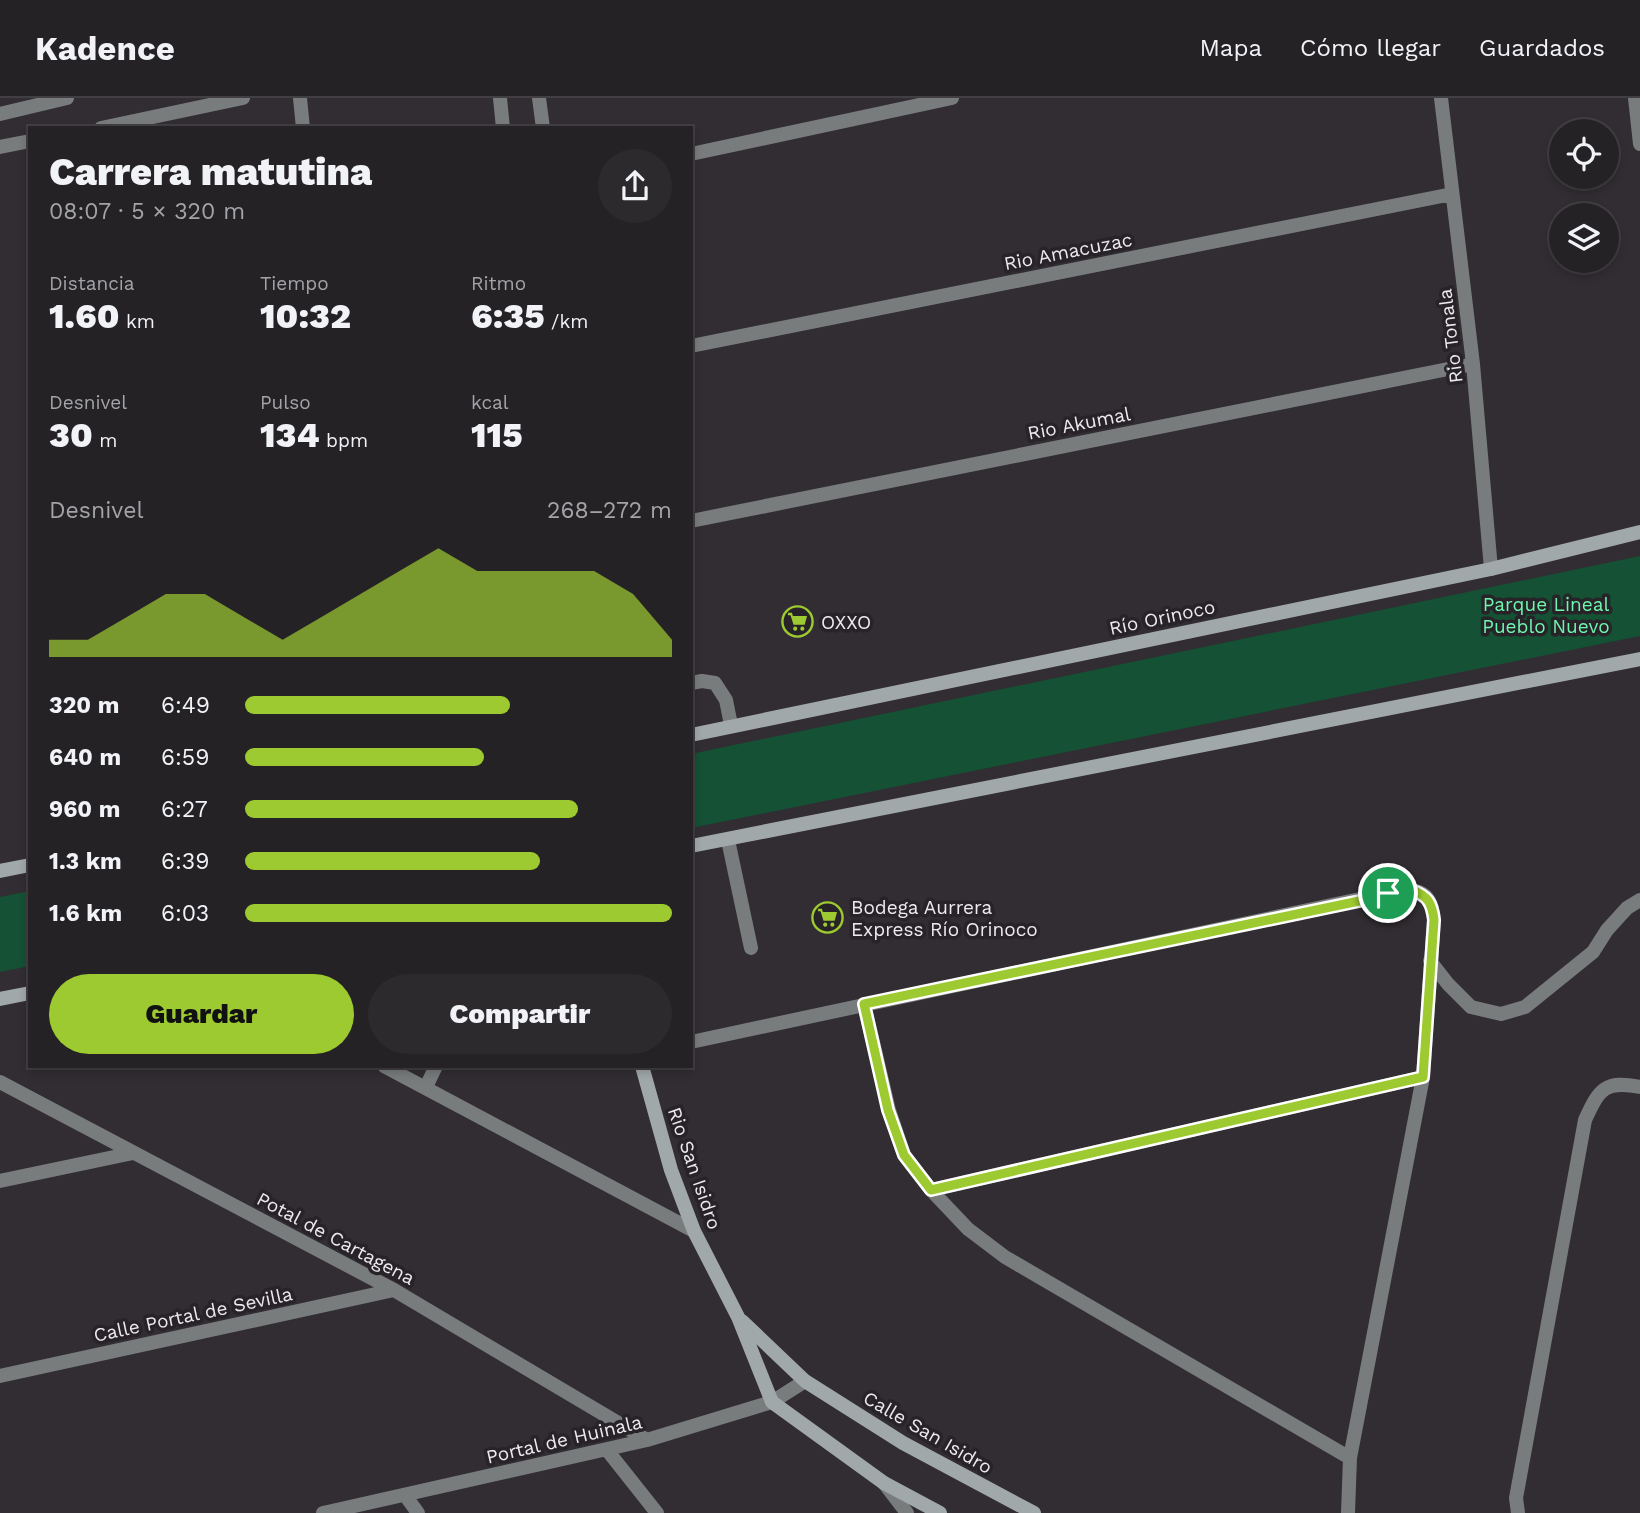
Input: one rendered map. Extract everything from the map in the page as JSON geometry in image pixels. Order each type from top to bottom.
[{"type":"street","points":[[0,114],[67,98]]},
{"type":"street","points":[[111,126],[218,101],[243,98]]},
{"type":"street","points":[[300,98],[303,126]]},
{"type":"street","points":[[500,98],[503,126]]},
{"type":"street","points":[[539,98],[542,126]]},
{"type":"street","points":[[693,154],[953,98]]},
{"type":"street","name":"Rio Tonala","points":[[1441,98],[1474,364],[1491,569]]},
{"type":"street","points":[[1635,98],[1640,144]]},
{"type":"street","points":[[0,146],[28,141]]},
{"type":"street","name":"Rio Amacuzac","points":[[693,346],[1452,194]]},
{"type":"street","name":"Rio Akumal","points":[[693,521],[1474,364]]},
{"type":"street","name":"Río Orinoco","points":[[693,735],[1491,569],[1640,532]]},
{"type":"street","points":[[693,846],[1640,659]]},
{"type":"street","points":[[693,683],[715,683],[726,700],[731,726]]},
{"type":"street","points":[[728,840],[751,948]]},
{"type":"street","points":[[0,862],[0,871],[28,865]]},
{"type":"street","points":[[693,1042],[1412,890],[1424,894],[1432,905],[1434,920],[1423,1077],[1350,1458],[1348,1513]]},
{"type":"street","points":[[1430,961],[1471,1007],[1501,1014],[1525,1007],[1593,952],[1607,930],[1627,908],[1640,900]]},
{"type":"street","points":[[0,999],[28,993]]},
{"type":"street","points":[[864,1004],[888,1110],[904,1155],[931,1190],[968,1229],[1005,1257],[1350,1458]]},
{"type":"street","points":[[388,1068],[694,1231]]},
{"type":"street","points":[[426,1087],[435,1068]]},
{"type":"street","name":"Rio San Isidro","points":[[643,1068],[671,1170],[694,1231],[738,1317],[772,1402]]},
{"type":"street","points":[[931,1190],[1423,1077]]},
{"type":"street","name":"Potal de Cartagena","points":[[0,1082],[394,1290],[647,1440]]},
{"type":"street","points":[[1518,1513],[1516,1498],[1585,1120],[1597,1094],[1619,1083],[1640,1087]]},
{"type":"street","points":[[0,1181],[133,1153]]},
{"type":"street","name":"Calle Portal de Sevilla","points":[[0,1376],[394,1290]]},
{"type":"street","name":"Rio San Isidro","points":[[738,1317],[805,1381]]},
{"type":"street","name":"Portal de Huinala","points":[[324,1513],[647,1440],[772,1402],[805,1381]]},
{"type":"street","name":"Calle San Isidro","points":[[805,1381],[902,1443],[1034,1513]]},
{"type":"street","points":[[772,1402],[884,1483],[940,1513]]},
{"type":"street","points":[[607,1450],[657,1513]]},
{"type":"street","points":[[884,1483],[907,1513]]},
{"type":"street","points":[[405,1495],[418,1513]]},
{"type":"green space","name":"Parque Lineal Pueblo Nuevo","points":[[1640,556],[1640,636],[693,828],[693,754]]},
{"type":"green space","points":[[28,891],[28,966],[0,972],[0,897]]},
{"type":"place","name":"OXXO","points":[[798,622]]},
{"type":"place","name":"Bodega Aurrera Express Río Orinoco","points":[[828,918]]},
{"type":"route","points":[[1412,890],[1424,894],[1432,905],[1434,920],[1423,1077],[931,1190],[904,1155],[888,1110],[864,1004],[1388,893],[1412,890]]}]
